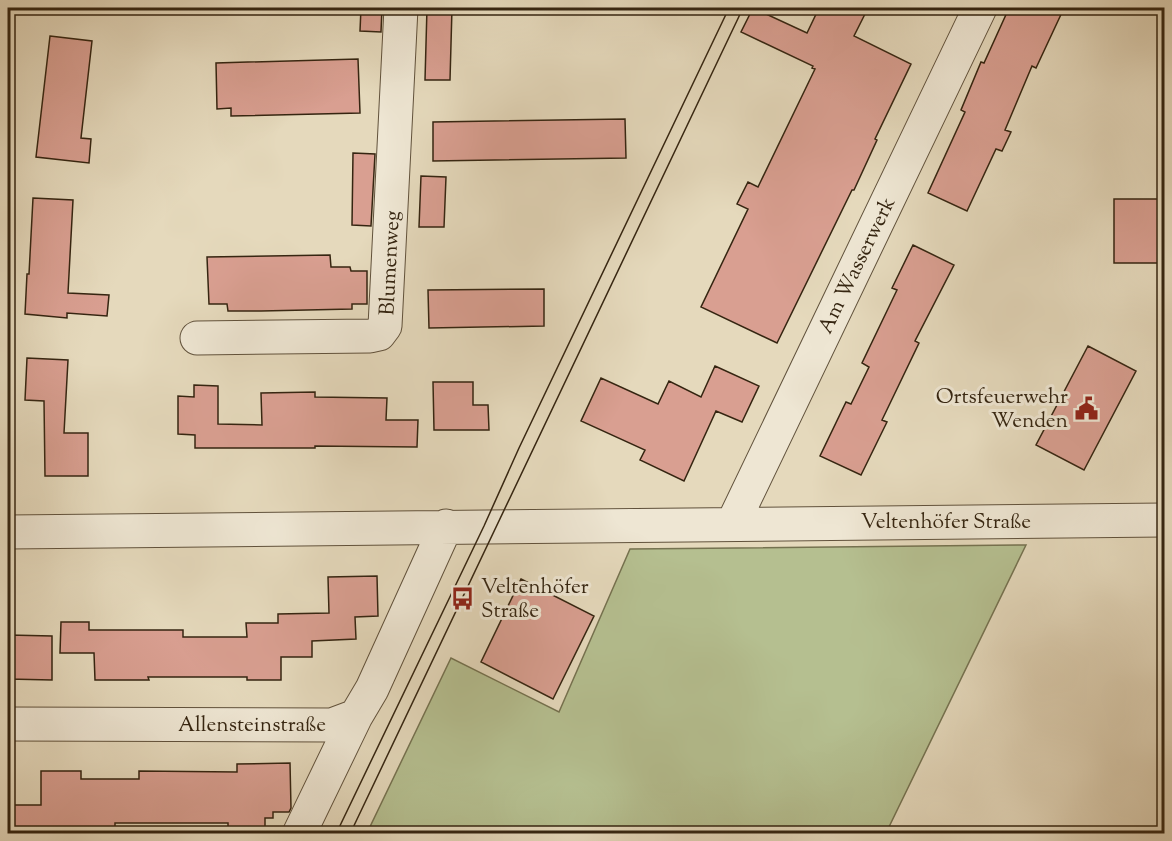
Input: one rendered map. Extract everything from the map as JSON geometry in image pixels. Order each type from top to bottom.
[{"type":"street","name":"Blumenweg","points":[[197,338],[370,336],[379,334],[386,326],[401,8]]},
{"type":"street","name":"Am Wasserwerk","points":[[733,523],[980,8]]},
{"type":"street","name":"Veltenhöfer Straße","points":[[8,531],[1164,520]]},
{"type":"street","name":"Allensteinstraße","points":[[8,724],[332,725],[356,716],[372,689],[446,526]]},
{"type":"street","points":[[299,834],[356,716]]},
{"type":"green space","points":[[1026,545],[886,833],[367,833],[451,658],[559,712],[630,549]]},
{"type":"building","points":[[361,8],[382,8],[381,32],[360,31]]},
{"type":"building","points":[[427,8],[452,8],[450,80],[425,80]]},
{"type":"building","points":[[753,8],[807,33],[819,8],[868,8],[854,36],[911,64],[875,139],[877,140],[854,190],[777,343],[701,307],[748,209],[737,204],[748,182],[758,187],[815,69],[741,32]]},
{"type":"building","points":[[1009,8],[1064,8],[1036,68],[1032,66],[1005,130],[1011,132],[1002,151],[996,149],[967,211],[928,193],[965,112],[961,110],[981,62],[984,63]]},
{"type":"building","points":[[50,36],[92,41],[81,138],[91,139],[89,163],[36,157]]},
{"type":"building","points":[[358,59],[360,113],[231,116],[231,108],[217,109],[216,63]]},
{"type":"building","points":[[625,119],[626,158],[433,161],[433,122]]},
{"type":"building","points":[[353,153],[375,154],[371,226],[352,225]]},
{"type":"building","points":[[421,176],[446,177],[444,227],[419,227]]},
{"type":"building","points":[[33,198],[73,200],[68,293],[109,295],[107,316],[67,313],[67,318],[25,314]]},
{"type":"building","points":[[1114,199],[1164,199],[1164,263],[1114,263]]},
{"type":"building","points":[[913,245],[954,265],[915,341],[919,343],[882,420],[887,422],[861,475],[820,456],[846,402],[851,404],[869,367],[862,363],[897,290],[892,288]]},
{"type":"building","points":[[330,255],[331,267],[350,267],[351,271],[367,271],[367,304],[352,304],[352,309],[228,311],[227,304],[209,304],[207,257]]},
{"type":"building","points":[[544,289],[544,326],[429,328],[428,290]]},
{"type":"building","points":[[1088,346],[1136,371],[1084,470],[1036,445]]},
{"type":"building","points":[[27,358],[68,360],[64,433],[88,433],[88,476],[45,476],[44,401],[25,400]]},
{"type":"building","points":[[715,366],[759,386],[742,422],[716,411],[684,481],[640,460],[645,450],[581,421],[601,378],[658,404],[669,381],[701,397]]},
{"type":"building","points":[[433,382],[473,382],[473,405],[488,405],[489,430],[434,430]]},
{"type":"building","points":[[194,385],[218,386],[218,424],[262,425],[261,393],[315,392],[315,397],[387,398],[386,420],[418,420],[417,447],[195,448],[195,435],[178,434],[178,396],[194,397]]},
{"type":"building","points":[[377,576],[378,616],[355,617],[356,639],[312,641],[312,657],[281,657],[281,680],[247,680],[247,677],[148,677],[149,680],[95,680],[94,653],[60,653],[61,622],[89,622],[89,630],[183,630],[183,637],[247,637],[246,623],[278,623],[278,614],[329,613],[328,577]]},
{"type":"building","points":[[521,579],[594,616],[553,699],[481,662]]},
{"type":"building","points":[[8,635],[52,636],[52,680],[8,679]]},
{"type":"building","points":[[290,763],[291,808],[289,812],[273,812],[273,818],[265,818],[265,834],[228,834],[228,823],[115,823],[115,834],[8,834],[8,805],[41,805],[41,771],[81,771],[81,779],[139,779],[139,771],[237,772],[237,764]]},
{"type":"tram line","points":[[336,834],[729,8]]},
{"type":"tram line","points":[[350,834],[743,8]]},
{"type":"place","name":"Ortsfeuerwehr Wenden","points":[[1086,408]]},
{"type":"place","name":"Veltenhöfer Straße","points":[[463,598]]}]
